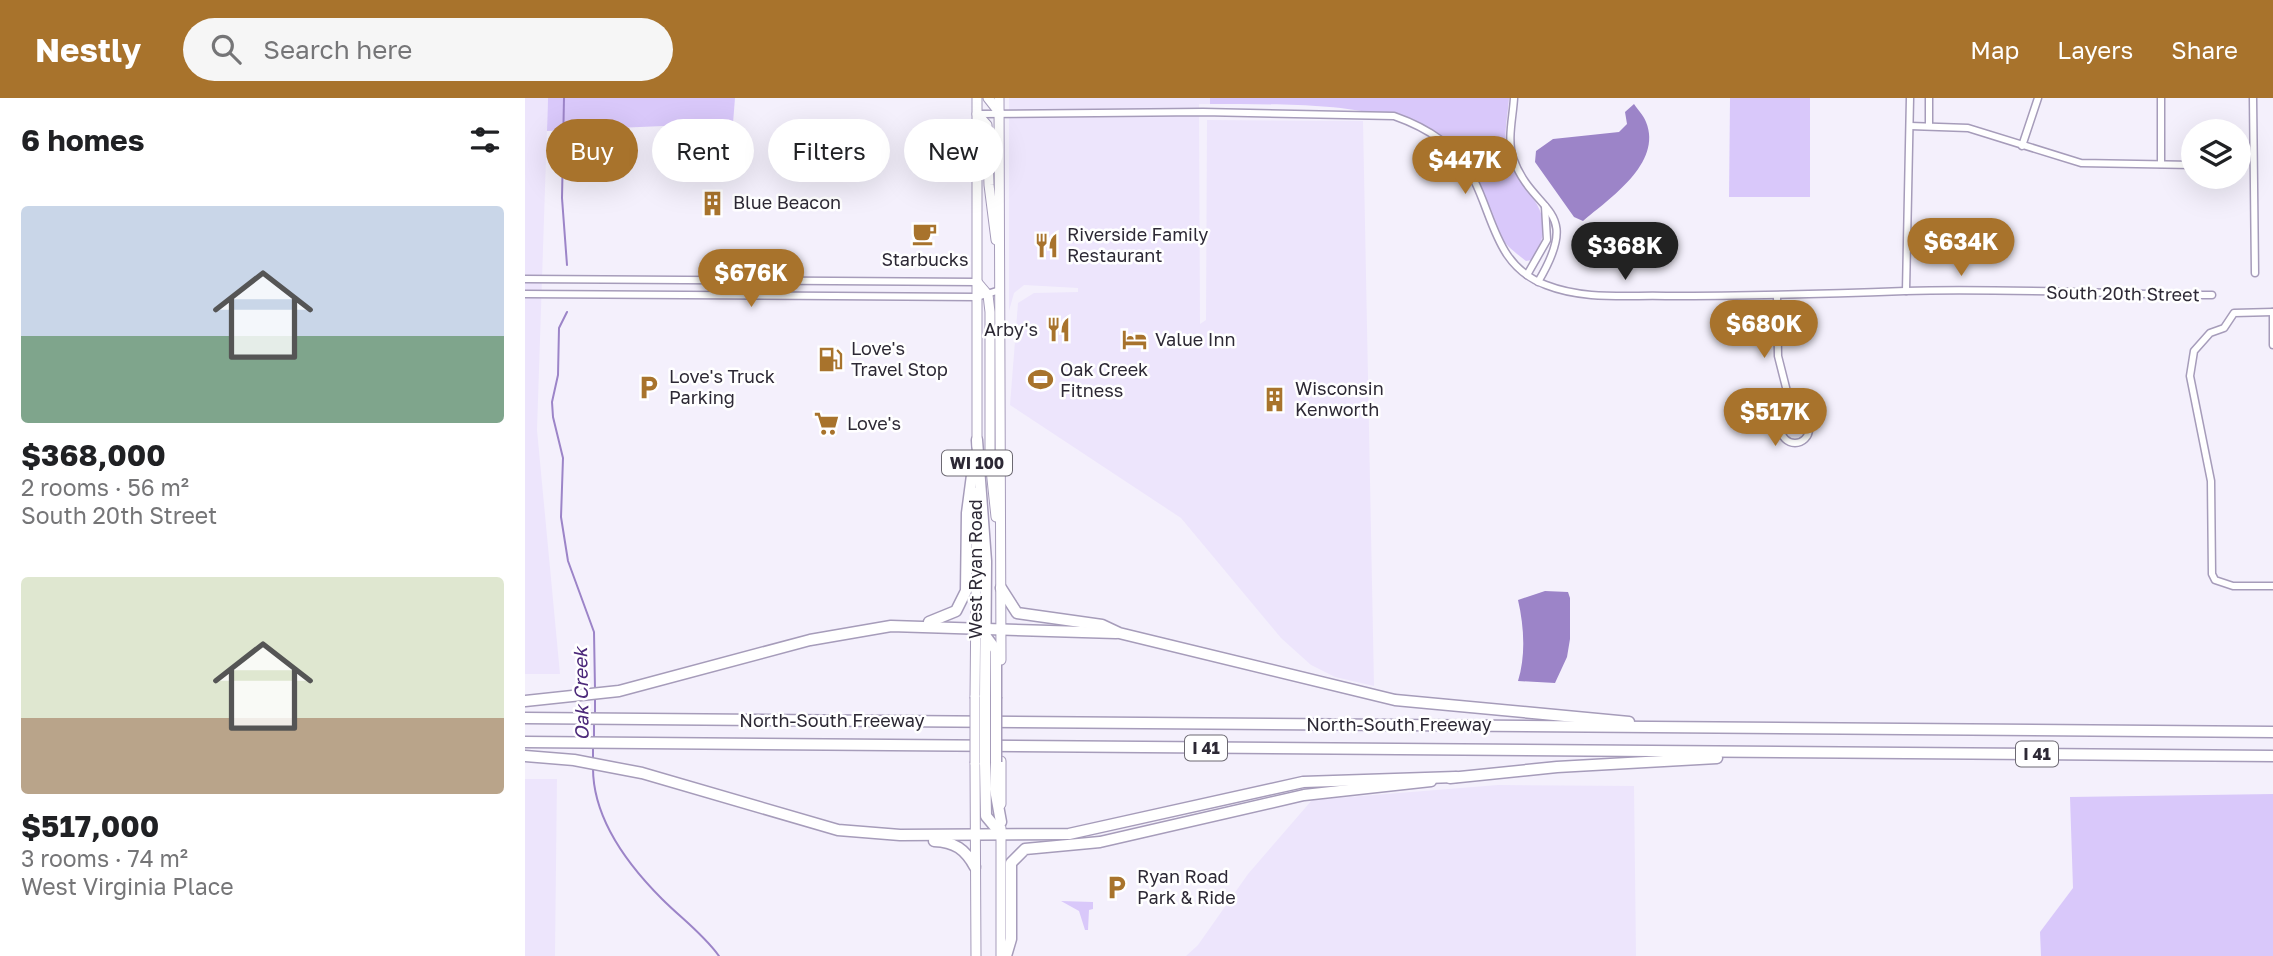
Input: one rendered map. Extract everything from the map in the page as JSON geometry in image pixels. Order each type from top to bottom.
[{"type":"highway","points":[[525,701],[575,698],[619,691],[810,640],[852,631],[919,625],[943,619],[962,604],[966,591],[967,513],[977,440]]},
{"type":"highway","points":[[977,440],[986,561],[982,631],[996,650],[989,697],[986,817],[1001,834]]},
{"type":"highway","points":[[1002,588],[1017,614],[1102,625],[1119,633],[1395,700],[1519,713],[1590,716],[1670,727]]},
{"type":"highway","points":[[919,625],[982,631],[1001,629],[1119,633]]},
{"type":"highway","name":"North-South Freeway","points":[[525,718],[2273,732]]},
{"type":"highway","name":"North-South Freeway","points":[[525,742],[2273,756]]},
{"type":"highway","points":[[852,832],[1069,834],[1303,782],[1456,777],[1557,767],[1801,752]]},
{"type":"highway","points":[[525,756],[574,760],[670,780],[785,816],[873,839],[953,843],[963,849],[975,867]]},
{"type":"highway","points":[[989,762],[1001,822]]},
{"type":"highway","points":[[1006,956],[1011,939],[1011,863],[1025,849],[1100,842],[1304,795],[1411,785],[1456,777]]},
{"type":"main road","name":"WI 100","points":[[977,98],[977,440]]},
{"type":"main road","points":[[988,98],[999,112]]},
{"type":"main road","name":"West Ryan Road","points":[[989,697],[1001,629],[1002,588],[999,98]]},
{"type":"main road","points":[[977,114],[987,125],[994,235],[1000,251]]},
{"type":"main road","points":[[977,282],[988,295],[990,460],[1001,542]]},
{"type":"main road","name":"West Ryan Road","points":[[976,956],[975,834],[989,762],[989,697],[982,631]]},
{"type":"main road","points":[[1001,822],[1001,956]]},
{"type":"street","points":[[1514,98],[1510,139],[1513,158],[1545,204],[1557,228],[1555,247],[1532,278]]},
{"type":"street","points":[[1906,291],[1910,98]]},
{"type":"street","points":[[1929,98],[1929,125]]},
{"type":"street","points":[[2022,146],[2038,98]]},
{"type":"street","points":[[2161,98],[2161,164]]},
{"type":"street","points":[[2253,98],[2255,273]]},
{"type":"street","points":[[977,114],[999,112],[1394,116],[1430,131],[1461,160],[1475,182],[1496,238],[1509,259],[1532,278]]},
{"type":"street","points":[[1910,126],[1968,128],[2081,163],[2181,165]]},
{"type":"street","points":[[1532,278],[1547,240],[1545,204]]},
{"type":"street","name":"South 20th Street","points":[[1532,278],[1585,295],[1777,297],[1906,291],[2212,295]]},
{"type":"street","points":[[525,279],[977,282]]},
{"type":"street","points":[[525,294],[977,297],[1000,290]]},
{"type":"street","points":[[1777,297],[1778,356],[1793,415]]},
{"type":"street","points":[[2273,345],[2273,312],[2234,313],[2224,328],[2210,333],[2194,351],[2190,385],[2211,481],[2211,562],[2215,580],[2233,586],[2273,586]]},
{"type":"street","points":[[1793,415],[1802,417],[1809,428],[1807,436],[1796,443],[1787,441],[1781,430],[1785,419],[1793,415]]},
{"type":"shaded area","points":[[525,98],[548,98],[537,430],[560,674],[525,674]]},
{"type":"shaded area","points":[[548,98],[735,98],[733,119],[652,119],[652,126],[638,127],[638,119],[547,119]]},
{"type":"shaded area","points":[[1009,98],[1210,98],[1210,104],[1199,104],[1200,324],[1206,320],[1207,120],[1363,121],[1374,686],[1335,677],[1311,665],[1281,638],[1181,518],[1010,405],[1018,303],[1034,293],[1078,292],[1078,288],[1024,285],[1014,293],[1009,311]]},
{"type":"shaded area","points":[[1210,98],[1509,98],[1507,152],[1512,167],[1541,214],[1541,242],[1532,260],[1526,261],[1508,246],[1494,226],[1468,162],[1446,141],[1418,126],[1350,109],[1277,104],[1210,104]]},
{"type":"shaded area","points":[[1730,98],[1810,98],[1810,197],[1729,197]]},
{"type":"shaded area","points":[[1634,104],[1645,120],[1649,137],[1647,152],[1640,166],[1619,191],[1583,221],[1574,217],[1535,162],[1536,151],[1553,139],[1619,132],[1627,124],[1625,112]]},
{"type":"shaded area","points":[[1545,591],[1568,592],[1570,598],[1567,657],[1555,683],[1518,681],[1523,640],[1518,600]]},
{"type":"shaded area","points":[[525,779],[557,779],[555,956],[525,956]]},
{"type":"shaded area","points":[[1498,785],[1634,786],[1636,956],[1186,956],[1198,945],[1248,874],[1312,800]]},
{"type":"shaded area","points":[[2273,794],[2273,956],[2041,956],[2040,932],[2073,888],[2070,797]]},
{"type":"shaded area","points":[[1061,901],[1093,902],[1093,909],[1089,910],[1088,930],[1085,930],[1079,911]]},
{"type":"waterway","name":"Oak Creek","points":[[564,98],[562,198],[567,265]]},
{"type":"waterway","name":"Oak Creek","points":[[567,312],[559,328],[558,375],[552,402],[553,417],[563,458],[561,517],[568,561],[594,632],[595,689]]},
{"type":"waterway","name":"Oak Creek","points":[[595,698],[595,713]]},
{"type":"waterway","name":"Oak Creek","points":[[594,722],[594,738]]},
{"type":"waterway","name":"Oak Creek","points":[[593,747],[593,759]]},
{"type":"waterway","name":"Oak Creek","points":[[593,768],[599,805],[625,856],[649,886],[699,933],[719,956]]},
{"type":"place","name":"Blue Beacon","points":[[713,203]]},
{"type":"place","name":"Starbucks","points":[[925,233]]},
{"type":"place","name":"Riverside Family Restaurant","points":[[1047,245]]},
{"type":"place","name":"Arby's","points":[[1058,330]]},
{"type":"place","name":"Value Inn","points":[[1135,340]]},
{"type":"place","name":"Love's Travel Stop","points":[[831,359]]},
{"type":"place","name":"Oak Creek Fitness","points":[[1040,380]]},
{"type":"place","name":"Love's Truck Parking","points":[[649,387]]},
{"type":"place","name":"Wisconsin Kenworth","points":[[1275,399]]},
{"type":"place","name":"Love's","points":[[827,424]]},
{"type":"place","name":"Ryan Road Park & Ride","points":[[1117,887]]}]
